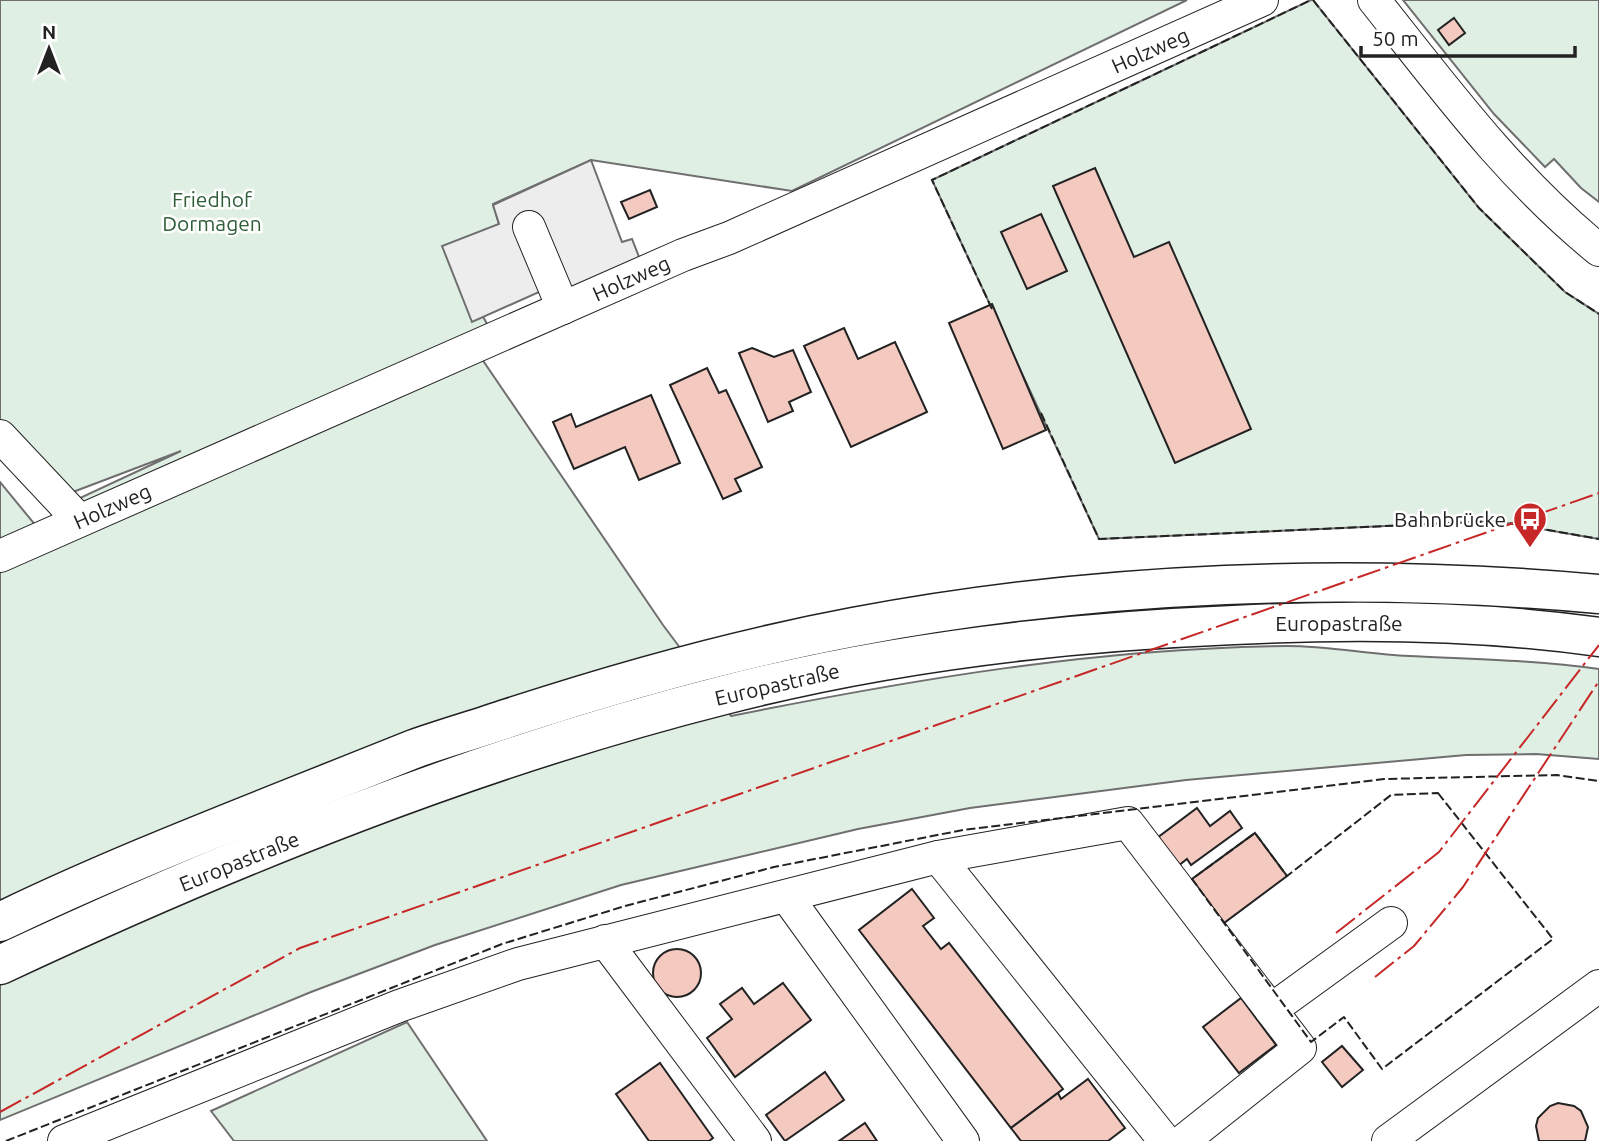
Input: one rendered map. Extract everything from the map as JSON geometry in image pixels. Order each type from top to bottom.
[{"type":"main road","name":"Europastraße","points":[[0,922],[215,828],[416,749],[603,688],[723,656],[855,627],[1004,604],[1163,589],[1394,583],[1528,587],[1599,594]]},
{"type":"main road","name":"Europastraße","points":[[0,965],[229,864],[430,785],[613,725],[727,694],[862,665],[1003,642],[1136,629],[1274,623],[1396,622],[1472,625],[1599,637]]},
{"type":"street","name":"Holzweg","points":[[0,556],[684,255],[729,238],[1262,0]]},
{"type":"street","points":[[1374,0],[1479,133],[1526,183],[1599,250]]},
{"type":"street","points":[[529,227],[559,310]]},
{"type":"street","points":[[0,436],[79,520]]},
{"type":"street","points":[[64,1141],[399,1006],[518,964],[938,857],[1128,824],[1300,1048],[1183,1141]]},
{"type":"street","points":[[938,857],[1165,1141]]},
{"type":"street","points":[[787,897],[963,1141]]},
{"type":"street","points":[[1271,1010],[1391,923]]},
{"type":"street","points":[[604,941],[755,1141]]},
{"type":"street","points":[[1388,1141],[1599,986]]},
{"type":"green space","name":"Friedhof Dormagen","points":[[0,0],[1187,0],[792,191],[591,160],[493,204],[499,224],[447,252],[491,331],[469,340],[663,625],[731,716],[938,678],[1077,659],[1217,648],[1302,646],[1599,669],[1599,759],[1536,754],[1466,755],[1186,780],[970,808],[858,829],[621,885],[435,945],[311,992],[0,1120],[0,482],[41,532],[67,504],[181,451],[65,495],[0,420]]},
{"type":"green space","points":[[1311,0],[1479,208],[1565,292],[1599,314],[1599,539],[1496,521],[1099,539],[932,180]]},
{"type":"green space","points":[[1403,0],[1599,0],[1599,202],[1581,188],[1554,159],[1545,167],[1494,114]]},
{"type":"green space","points":[[407,1022],[487,1141],[234,1141],[211,1111]]},
{"type":"shaded area","points":[[591,160],[622,242],[632,239],[641,262],[565,292],[550,287],[472,322],[442,246],[499,224],[493,205]]},
{"type":"building","points":[[1454,18],[1465,33],[1449,45],[1438,30]]},
{"type":"building","points":[[1095,168],[1134,257],[1169,242],[1251,429],[1175,463],[1053,186]]},
{"type":"building","points":[[650,190],[657,207],[629,219],[621,202]]},
{"type":"building","points":[[1041,214],[1067,271],[1027,289],[1001,232]]},
{"type":"building","points":[[992,304],[1046,430],[1003,449],[949,323]]},
{"type":"building","points":[[844,328],[858,359],[895,342],[927,412],[851,447],[804,346]]},
{"type":"building","points":[[752,348],[774,357],[793,350],[811,392],[789,402],[793,411],[768,422],[739,353]]},
{"type":"building","points":[[707,368],[719,393],[726,390],[762,467],[735,479],[741,491],[723,499],[670,385]]},
{"type":"building","points":[[651,395],[680,463],[639,480],[625,447],[574,469],[553,422],[571,414],[576,427]]},
{"type":"building","points":[[1197,808],[1210,826],[1230,811],[1242,828],[1191,865],[1187,859],[1178,866],[1157,838]]},
{"type":"building","points":[[1255,833],[1287,876],[1224,923],[1192,879]]},
{"type":"building","points":[[912,889],[934,918],[923,926],[941,949],[949,943],[1063,1089],[1011,1128],[859,930]]},
{"type":"building","points":[[677,949],[694,956],[701,973],[694,990],[677,997],[660,990],[653,973],[660,956]]},
{"type":"building","points":[[783,983],[811,1020],[735,1077],[707,1038],[732,1019],[720,1004],[742,988],[754,1004]]},
{"type":"building","points":[[1241,998],[1276,1045],[1239,1073],[1203,1027]]},
{"type":"building","points":[[1342,1046],[1363,1070],[1342,1087],[1322,1062]]},
{"type":"building","points":[[660,1063],[713,1138],[709,1141],[649,1141],[616,1094]]},
{"type":"building","points":[[825,1072],[844,1100],[785,1141],[766,1115]]},
{"type":"building","points":[[1088,1079],[1125,1128],[1108,1141],[1021,1141],[1011,1128],[1058,1093],[1061,1099]]},
{"type":"building","points":[[1558,1103],[1574,1106],[1581,1111],[1588,1127],[1585,1141],[1539,1141],[1536,1126],[1538,1118],[1550,1106]]},
{"type":"building","points":[[865,1123],[877,1141],[839,1141]]},
{"type":"fence","points":[[992,309],[932,180],[1311,0]]},
{"type":"fence","points":[[1313,0],[1479,208],[1565,292],[1599,314]]},
{"type":"fence","points":[[1041,413],[1099,539],[1497,521],[1599,539]]},
{"type":"fence","points":[[6,1141],[502,944],[625,906],[774,867],[963,830],[1384,779],[1557,775],[1599,781]]},
{"type":"fence","points":[[1438,793],[1553,939],[1382,1069],[1344,1017],[1311,1042],[1192,879],[1255,833],[1287,876],[1391,795],[1438,793]]},
{"type":"power","points":[[0,1112],[300,948],[1599,493]]},
{"type":"power","points":[[1336,933],[1439,852],[1599,645]]},
{"type":"power","points":[[1375,977],[1414,946],[1463,887],[1599,681]]},
{"type":"place","name":"Bahnbrücke","points":[[1530,549]]}]
